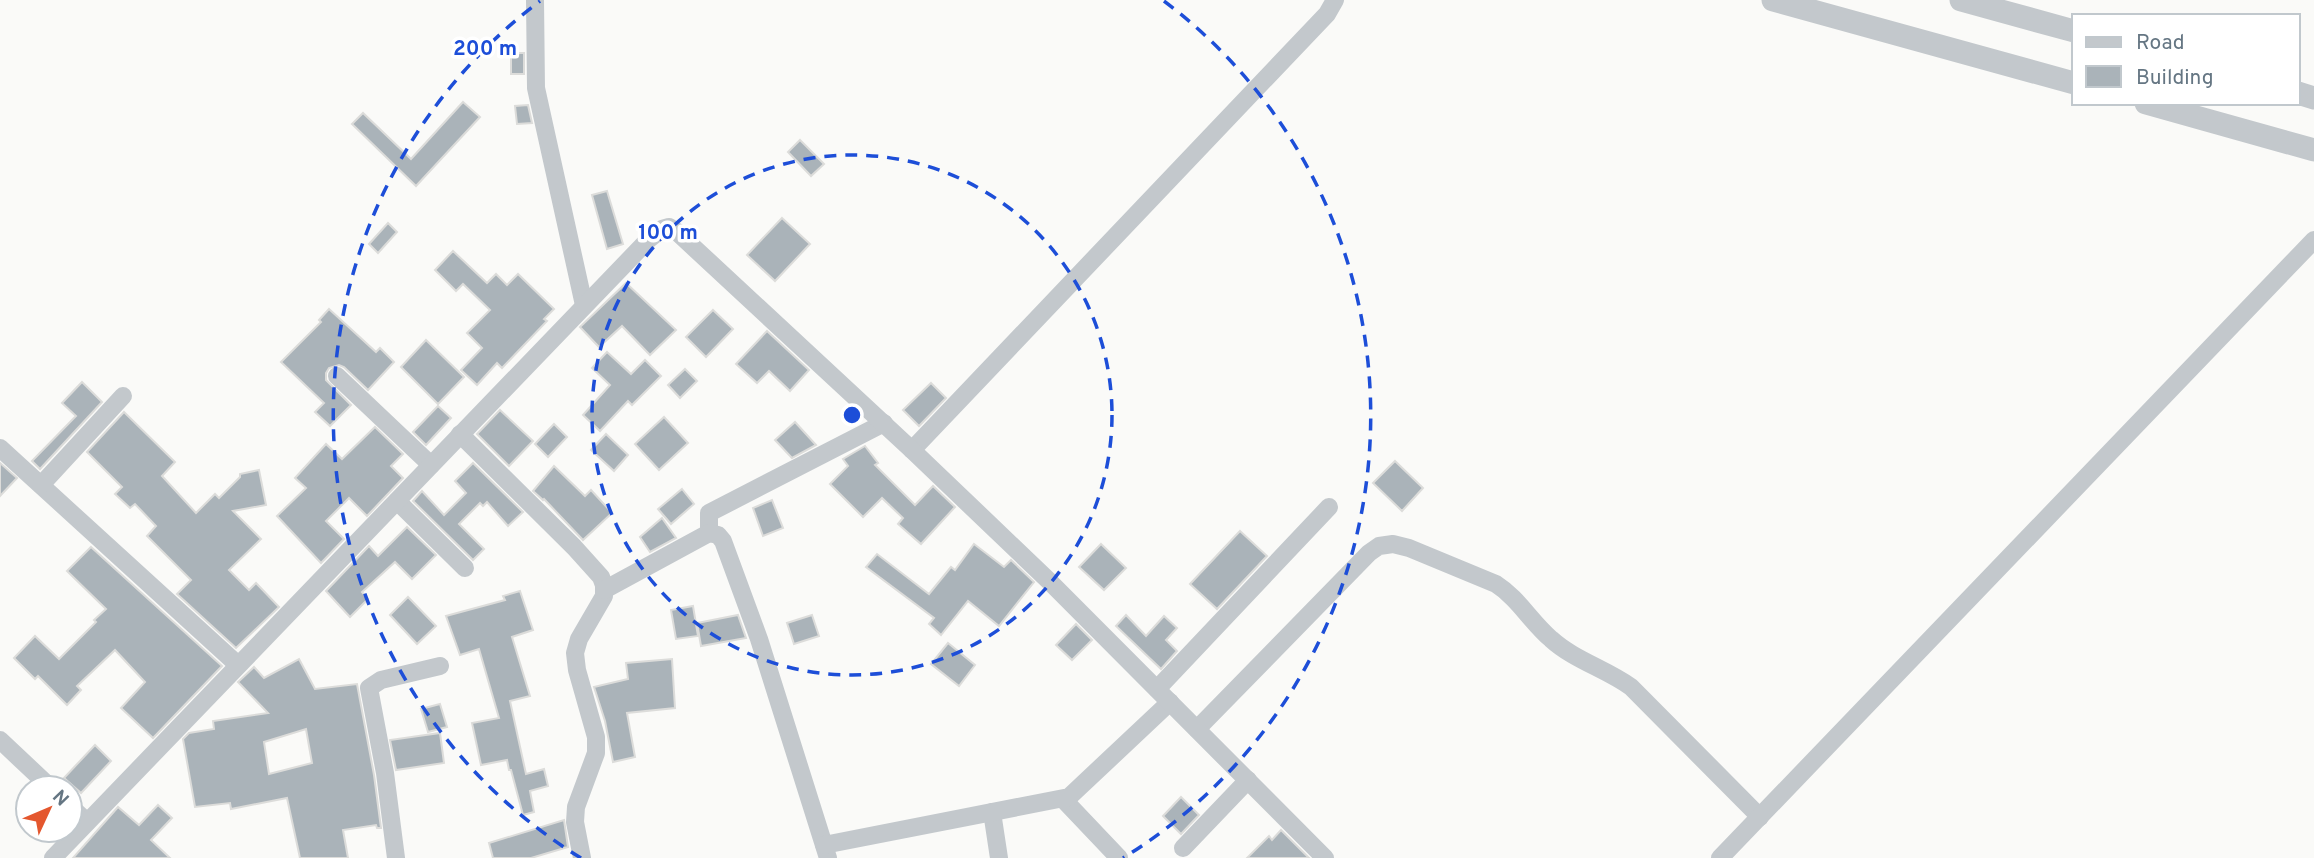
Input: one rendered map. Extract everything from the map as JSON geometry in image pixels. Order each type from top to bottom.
[{"type":"street","points":[[535,0],[536,88],[584,305]]},
{"type":"street","points":[[912,450],[1327,14],[1335,0]]},
{"type":"street","points":[[1773,0],[2072,82]]},
{"type":"street","points":[[1961,0],[2072,30]]},
{"type":"street","points":[[2153,105],[2314,150]]},
{"type":"street","points":[[53,858],[584,305],[648,240],[662,229],[672,228],[884,423],[1049,581],[1325,858]]},
{"type":"street","points":[[1720,858],[2314,240]]},
{"type":"street","points":[[337,376],[431,465]]},
{"type":"street","points":[[41,485],[123,396]]},
{"type":"street","points":[[709,533],[709,513],[884,423]]},
{"type":"street","points":[[460,434],[601,577],[604,596],[579,639],[575,653],[577,670],[596,737],[596,753],[576,807],[575,822],[582,858]]},
{"type":"street","points":[[0,448],[239,665]]},
{"type":"street","points":[[397,501],[464,568]]},
{"type":"street","points":[[604,590],[709,533],[718,535],[727,550],[759,639],[826,851],[1069,797],[1086,783],[1163,696],[1276,561],[1329,507]]},
{"type":"street","points":[[1197,729],[1369,553],[1379,546],[1393,544],[1409,548],[1506,591],[1551,640],[1566,651],[1615,675],[1631,687],[1760,817]]},
{"type":"street","points":[[396,858],[385,773],[369,688],[381,680],[440,666]]},
{"type":"street","points":[[0,740],[36,774]]},
{"type":"street","points":[[1183,848],[1248,780]]},
{"type":"street","points":[[1063,799],[1119,858]]},
{"type":"street","points":[[992,812],[999,858]]},
{"type":"street","points":[[84,818],[88,822]]},
{"type":"building","points":[[511,53],[524,53],[524,74],[511,74]]},
{"type":"building","points":[[463,102],[480,117],[416,186],[352,124],[363,113],[411,159]]},
{"type":"building","points":[[528,105],[532,123],[517,124],[515,106]]},
{"type":"building","points":[[800,140],[824,164],[811,176],[788,152]]},
{"type":"building","points":[[607,191],[623,244],[607,249],[592,195]]},
{"type":"building","points":[[782,218],[810,244],[775,281],[747,255]]},
{"type":"building","points":[[388,223],[397,232],[378,253],[369,244]]},
{"type":"building","points":[[453,251],[487,283],[496,274],[507,285],[518,274],[554,309],[544,319],[547,321],[502,368],[497,363],[477,385],[461,370],[482,348],[467,333],[490,310],[463,284],[456,291],[435,270]]},
{"type":"building","points":[[626,283],[676,330],[650,355],[622,326],[599,347],[580,327]]},
{"type":"building","points":[[329,309],[376,352],[380,348],[394,362],[368,390],[344,367],[339,365],[329,368],[326,380],[351,405],[330,426],[315,412],[324,403],[281,362],[321,322],[319,320]]},
{"type":"building","points":[[713,310],[733,329],[706,357],[686,337]]},
{"type":"building","points":[[767,331],[809,370],[790,391],[769,371],[757,383],[736,364]]},
{"type":"building","points":[[426,340],[464,377],[438,404],[401,367]]},
{"type":"building","points":[[607,352],[631,374],[645,360],[661,376],[632,405],[628,401],[600,431],[583,415],[610,385],[592,368]]},
{"type":"building","points":[[685,369],[697,381],[680,398],[668,385]]},
{"type":"building","points":[[82,382],[102,402],[40,469],[32,461],[76,416],[62,403]]},
{"type":"building","points":[[931,383],[946,398],[919,426],[903,410]]},
{"type":"building","points":[[438,406],[451,418],[426,445],[413,432]]},
{"type":"building","points":[[500,410],[533,441],[509,466],[477,434]]},
{"type":"building","points":[[124,412],[175,462],[162,476],[196,513],[215,494],[219,498],[240,474],[259,470],[266,505],[233,511],[261,539],[229,570],[249,590],[256,583],[279,607],[236,648],[177,594],[191,580],[147,536],[156,526],[135,504],[130,508],[115,494],[122,487],[87,452]]},
{"type":"building","points":[[664,417],[688,443],[659,470],[635,444]]},
{"type":"building","points":[[795,422],[816,445],[792,458],[775,440]]},
{"type":"building","points":[[554,424],[567,437],[548,457],[535,444]]},
{"type":"building","points":[[375,427],[403,454],[391,466],[403,478],[367,516],[349,498],[326,521],[344,539],[321,563],[277,516],[306,488],[295,478],[326,444],[342,459]]},
{"type":"building","points":[[606,434],[628,455],[614,471],[591,450]]},
{"type":"building","points":[[865,446],[878,463],[875,465],[915,505],[933,486],[955,507],[921,544],[898,524],[903,518],[882,498],[863,517],[830,484],[848,466],[843,459]]},
{"type":"building","points":[[1395,461],[1423,488],[1402,511],[1373,483]]},
{"type":"building","points":[[0,463],[17,478],[0,496]]},
{"type":"building","points":[[473,463],[523,512],[508,526],[487,502],[483,506],[480,503],[459,524],[484,549],[473,560],[413,501],[422,491],[444,515],[466,493],[455,481]]},
{"type":"building","points":[[554,466],[585,496],[591,490],[612,513],[583,540],[533,491]]},
{"type":"building","points":[[682,489],[694,504],[671,524],[658,509]]},
{"type":"building","points":[[772,500],[783,528],[763,536],[753,508]]},
{"type":"building","points":[[662,518],[676,538],[650,552],[640,537]]},
{"type":"building","points":[[407,527],[436,555],[412,579],[395,562],[362,592],[368,599],[350,617],[326,591],[369,546],[378,556]]},
{"type":"building","points":[[1240,531],[1267,556],[1217,609],[1190,584]]},
{"type":"building","points":[[974,544],[1004,567],[1011,560],[1034,582],[999,626],[968,601],[941,635],[929,624],[934,618],[866,567],[877,554],[929,594],[951,567],[955,570]]},
{"type":"building","points":[[1101,544],[1126,568],[1104,590],[1079,567]]},
{"type":"building","points":[[91,547],[222,666],[153,738],[121,708],[145,682],[115,650],[77,686],[81,690],[67,705],[38,676],[35,679],[14,658],[35,636],[59,659],[106,609],[67,571]]},
{"type":"building","points":[[520,591],[533,630],[512,637],[530,696],[510,701],[526,774],[544,769],[548,786],[530,791],[534,812],[523,815],[507,760],[481,765],[472,723],[499,718],[479,649],[460,655],[446,616],[505,600],[503,596]]},
{"type":"building","points":[[408,597],[436,626],[417,644],[390,615]]},
{"type":"building","points":[[693,606],[698,636],[676,639],[671,610]]},
{"type":"building","points":[[738,615],[746,638],[701,646],[697,623]]},
{"type":"building","points":[[812,615],[819,636],[794,644],[787,623]]},
{"type":"building","points":[[1126,615],[1146,636],[1164,616],[1177,628],[1166,640],[1177,651],[1161,669],[1116,626]]},
{"type":"building","points":[[1076,624],[1092,640],[1072,660],[1056,645]]},
{"type":"building","points":[[948,643],[975,665],[959,686],[931,664]]},
{"type":"building","points":[[299,659],[315,689],[357,684],[381,828],[376,825],[343,830],[348,858],[300,858],[287,798],[231,809],[230,803],[195,807],[183,739],[189,733],[214,729],[213,721],[268,713],[238,682],[254,667],[264,678]],"holes":[[[306,729],[312,763],[269,774],[264,742]]]},
{"type":"building","points":[[672,659],[675,708],[627,713],[635,757],[613,762],[605,721],[594,687],[628,679],[626,663]]},
{"type":"building","points":[[440,704],[447,727],[428,732],[421,709]]},
{"type":"building","points":[[440,733],[444,763],[396,770],[390,740]]},
{"type":"building","points":[[95,745],[111,761],[84,790],[84,774],[68,774]]},
{"type":"building","points":[[1181,797],[1199,815],[1181,834],[1163,816]]},
{"type":"building","points":[[158,805],[172,818],[151,840],[170,858],[73,858],[118,807],[139,825]]},
{"type":"building","points":[[564,820],[568,847],[531,858],[493,858],[489,843]]},
{"type":"building","points":[[1281,830],[1309,858],[1247,858],[1269,836],[1272,840]]}]
